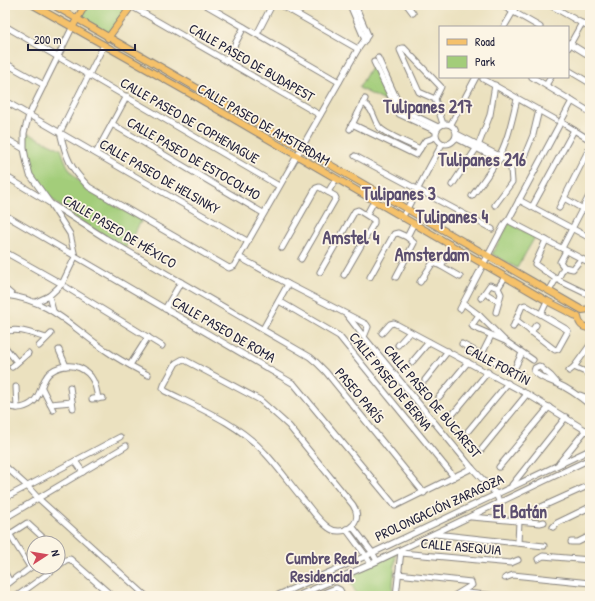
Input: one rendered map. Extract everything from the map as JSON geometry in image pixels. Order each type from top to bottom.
[{"type":"main road","name":"CALLE PASEO DE AMSTERDAM","points":[[32,5],[297,156],[547,302],[578,317],[581,324],[586,328],[590,328]]},
{"type":"main road","name":"CALLE PASEO DE AMSTERDAM","points":[[53,5],[60,7],[582,310]]},
{"type":"main road","name":"CALLE PASEO DE MÉXICO","points":[[72,28],[85,5]]},
{"type":"main road","points":[[104,45],[132,5]]},
{"type":"main road","points":[[493,270],[498,260]]},
{"type":"main road","points":[[578,317],[582,310],[590,310]]},
{"type":"street","name":"CALLE PASEO DE BUDAPEST","points":[[132,5],[320,115]]},
{"type":"street","points":[[206,5],[339,82]]},
{"type":"street","points":[[257,34],[272,5]]},
{"type":"street","points":[[281,5],[288,7],[358,49]]},
{"type":"street","points":[[350,5],[365,40]]},
{"type":"street","points":[[355,5],[368,35],[358,49],[239,257],[368,325],[364,337]]},
{"type":"street","points":[[407,5],[413,14]]},
{"type":"street","points":[[505,26],[517,5]]},
{"type":"street","points":[[550,5],[590,28]]},
{"type":"street","points":[[503,6],[538,26]]},
{"type":"street","points":[[582,23],[569,45],[590,56]]},
{"type":"street","name":"CALLE PASEO DE COPHENAGUE","points":[[5,26],[279,186]]},
{"type":"street","points":[[226,61],[244,27]]},
{"type":"street","name":"CALLE PASEO DE MÉXICO","points":[[72,28],[29,115],[24,133],[24,149],[26,164],[30,175],[50,202],[105,238],[263,329]]},
{"type":"street","points":[[60,132],[104,45]]},
{"type":"street","points":[[435,99],[419,92],[400,50],[402,48],[404,48],[440,85],[435,99],[439,127],[436,137]]},
{"type":"street","points":[[376,60],[403,110],[439,127],[451,124],[475,78]]},
{"type":"street","points":[[5,63],[44,85]]},
{"type":"street","points":[[569,71],[590,83]]},
{"type":"street","points":[[483,78],[590,140]]},
{"type":"street","points":[[534,78],[590,112]]},
{"type":"street","points":[[546,85],[550,78]]},
{"type":"street","points":[[452,185],[477,147],[490,115],[495,85]]},
{"type":"street","points":[[96,153],[127,96]]},
{"type":"street","points":[[472,196],[499,158],[510,128],[517,99]]},
{"type":"street","name":"CALLE PASEO DE HELSINKY","points":[[5,101],[247,241]]},
{"type":"street","points":[[420,149],[382,130],[364,101],[351,126],[416,155],[420,149],[425,141],[436,137]]},
{"type":"street","points":[[460,309],[505,223],[509,219],[559,121],[572,101]]},
{"type":"street","points":[[513,165],[524,157],[539,110]]},
{"type":"street","name":"CALLE PASEO DE ESTOCOLMO","points":[[112,124],[263,213]]},
{"type":"street","points":[[442,144],[451,143],[456,136],[456,129],[451,124]]},
{"type":"street","points":[[532,207],[574,130]]},
{"type":"street","name":"CALLE PASEO DE MÉXICO","points":[[60,132],[69,163],[77,176],[88,187],[229,268],[234,266],[239,257]]},
{"type":"street","points":[[456,136],[513,165]]},
{"type":"street","points":[[436,137],[442,144]]},
{"type":"street","points":[[5,138],[24,149]]},
{"type":"street","points":[[402,218],[442,144]]},
{"type":"street","points":[[559,208],[590,147]]},
{"type":"street","points":[[355,156],[492,229]]},
{"type":"street","points":[[495,205],[512,182],[513,165]]},
{"type":"street","points":[[5,176],[50,202],[70,234],[75,256],[64,286],[36,302]]},
{"type":"street","points":[[328,192],[336,179]]},
{"type":"street","points":[[282,248],[316,188],[319,186],[335,196],[335,200],[301,259]]},
{"type":"street","points":[[581,258],[574,269],[571,270],[561,264],[564,250],[572,228],[590,194]]},
{"type":"street","points":[[564,198],[590,213]]},
{"type":"street","points":[[519,200],[590,238]]},
{"type":"street","points":[[367,214],[374,201]]},
{"type":"street","points":[[320,272],[355,211],[358,210],[367,214],[374,220],[374,223],[344,275]]},
{"type":"street","name":"CALLE PASEO DE ROMA","points":[[5,216],[294,384],[395,506],[424,493]]},
{"type":"street","points":[[509,219],[511,222],[590,263]]},
{"type":"street","points":[[407,237],[413,225]]},
{"type":"street","points":[[370,277],[394,234],[398,233],[414,242],[414,245],[396,277]]},
{"type":"street","points":[[546,240],[535,264],[557,279],[588,291]]},
{"type":"street","points":[[441,266],[452,247]]},
{"type":"street","points":[[5,252],[162,346]]},
{"type":"street","points":[[420,282],[434,263],[460,277]]},
{"type":"street","points":[[549,291],[564,267]]},
{"type":"street","points":[[496,312],[500,297],[499,290],[505,277]]},
{"type":"street","points":[[165,309],[181,282]]},
{"type":"street","points":[[263,329],[288,284]]},
{"type":"street","points":[[481,298],[490,285],[499,290]]},
{"type":"street","points":[[5,290],[13,296]]},
{"type":"street","points":[[485,293],[498,301]]},
{"type":"street","points":[[5,295],[36,302],[53,311],[108,352],[148,375]]},
{"type":"street","points":[[48,296],[53,311]]},
{"type":"street","name":"CALLE PASEO DE BERNA","points":[[279,301],[339,336],[454,477]]},
{"type":"street","points":[[541,314],[547,302]]},
{"type":"street","points":[[463,303],[504,340],[532,360]]},
{"type":"street","points":[[513,327],[516,320],[524,305],[526,305],[568,330],[557,350],[516,320]]},
{"type":"street","name":"CALLE PASEO DE BUCAREST","points":[[347,315],[472,468],[496,494],[500,503]]},
{"type":"street","points":[[478,315],[472,325],[473,327],[491,336],[504,340]]},
{"type":"street","name":"CALLE FORTÍN","points":[[382,332],[391,323],[394,323],[508,383],[550,407],[588,432]]},
{"type":"street","points":[[531,332],[536,325]]},
{"type":"street","points":[[5,332],[13,329],[46,338]]},
{"type":"street","name":"PASEO PARÍS","points":[[263,329],[317,363],[382,440],[424,493]]},
{"type":"street","points":[[398,346],[410,332]]},
{"type":"street","points":[[39,346],[51,334]]},
{"type":"street","points":[[482,354],[491,336]]},
{"type":"street","points":[[130,365],[148,337]]},
{"type":"street","points":[[412,362],[429,342]]},
{"type":"street","points":[[462,344],[524,377]]},
{"type":"street","points":[[569,371],[574,367],[590,345]]},
{"type":"street","points":[[5,347],[17,362]]},
{"type":"street","points":[[59,350],[66,366]]},
{"type":"street","points":[[425,380],[448,351]]},
{"type":"street","points":[[513,372],[522,353]]},
{"type":"street","points":[[12,367],[28,354]]},
{"type":"street","points":[[183,359],[260,400],[289,426],[353,505],[358,516],[357,520],[352,526],[346,529],[333,530],[328,528],[316,516],[264,452],[244,434],[224,421],[165,391],[163,388],[176,363],[183,359]]},
{"type":"street","points":[[439,397],[468,362]]},
{"type":"street","points":[[5,405],[17,408],[25,407],[39,395],[46,376],[66,366],[75,366],[89,374],[94,381],[97,399]]},
{"type":"street","points":[[574,367],[590,374]]},
{"type":"street","points":[[453,414],[488,372]]},
{"type":"street","points":[[468,431],[508,383]]},
{"type":"street","points":[[557,383],[576,394],[590,405]]},
{"type":"street","points":[[16,387],[17,408]]},
{"type":"street","points":[[70,387],[74,408]]},
{"type":"street","points":[[42,388],[53,410]]},
{"type":"street","points":[[482,449],[527,394]]},
{"type":"street","points":[[576,394],[590,399]]},
{"type":"street","points":[[50,404],[72,402]]},
{"type":"street","points":[[499,467],[550,407]]},
{"type":"street","points":[[511,498],[508,488],[566,417]]},
{"type":"street","points":[[557,465],[588,432]]},
{"type":"street","points":[[5,497],[120,437]]},
{"type":"street","points":[[5,518],[126,446]]},
{"type":"street","name":"PROLONGACIÓN ZARAGOZA","points":[[276,596],[366,556],[382,547],[590,450]]},
{"type":"street","name":"PROLONGACIÓN ZARAGOZA","points":[[297,596],[386,556],[401,551],[590,459]]},
{"type":"street","points":[[75,461],[83,472]]},
{"type":"street","points":[[5,466],[39,499],[146,596]]},
{"type":"street","points":[[424,493],[472,468]]},
{"type":"street","points":[[540,473],[544,481]]},
{"type":"street","points":[[530,512],[590,485]]},
{"type":"street","points":[[553,527],[557,523],[590,507]]},
{"type":"street","points":[[469,517],[544,522]]},
{"type":"street","points":[[518,543],[519,521]]},
{"type":"street","points":[[10,534],[27,523],[41,535]]},
{"type":"street","points":[[5,526],[26,557]]},
{"type":"street","points":[[352,526],[377,561]]},
{"type":"street","points":[[346,529],[371,564]]},
{"type":"street","points":[[37,531],[39,535]]},
{"type":"street","points":[[434,534],[544,546]]},
{"type":"street","points":[[571,542],[578,542],[590,536]]},
{"type":"street","points":[[361,549],[367,545]]},
{"type":"street","points":[[382,547],[386,556]]},
{"type":"street","points":[[401,551],[396,596],[405,596]]},
{"type":"street","name":"CALLE ASEQUIA","points":[[401,551],[511,563],[518,560]]},
{"type":"street","points":[[538,559],[543,556],[590,560]]},
{"type":"street","points":[[66,560],[70,559],[74,561],[112,596]]},
{"type":"street","points":[[5,586],[26,570]]},
{"type":"street","points":[[5,573],[10,582]]},
{"type":"street","points":[[398,574],[471,582],[472,585],[454,596]]},
{"type":"street","points":[[17,596],[46,575]]},
{"type":"street","points":[[505,578],[513,575],[590,583]]},
{"type":"street","points":[[317,577],[324,592]]},
{"type":"street","points":[[316,596],[336,588],[340,590],[343,596]]},
{"type":"street","points":[[467,593],[497,596]]},
{"type":"green space","points":[[87,5],[130,5],[109,34],[79,17]]},
{"type":"green space","points":[[373,63],[388,100],[385,101],[359,88]]},
{"type":"green space","points":[[27,133],[61,149],[66,162],[79,182],[95,195],[142,220],[125,248],[74,216],[57,203],[43,189],[32,172],[26,154]]},
{"type":"green space","points":[[509,223],[535,237],[517,268],[492,254]]},
{"type":"green space","points":[[396,553],[392,596],[358,596],[347,577]]},
{"type":"district","name":"Tulipanes 217","points":[[428,106]]},
{"type":"district","name":"Tulipanes 216","points":[[482,159]]},
{"type":"district","name":"Tulipanes 3","points":[[399,193]]},
{"type":"district","name":"Tulipanes 4","points":[[452,216]]},
{"type":"district","name":"Amstel 4","points":[[351,237]]},
{"type":"district","name":"Amsterdam","points":[[432,254]]},
{"type":"district","name":"El Batán","points":[[520,511]]},
{"type":"district","name":"Cumbre Real Residencial","points":[[322,567]]}]
